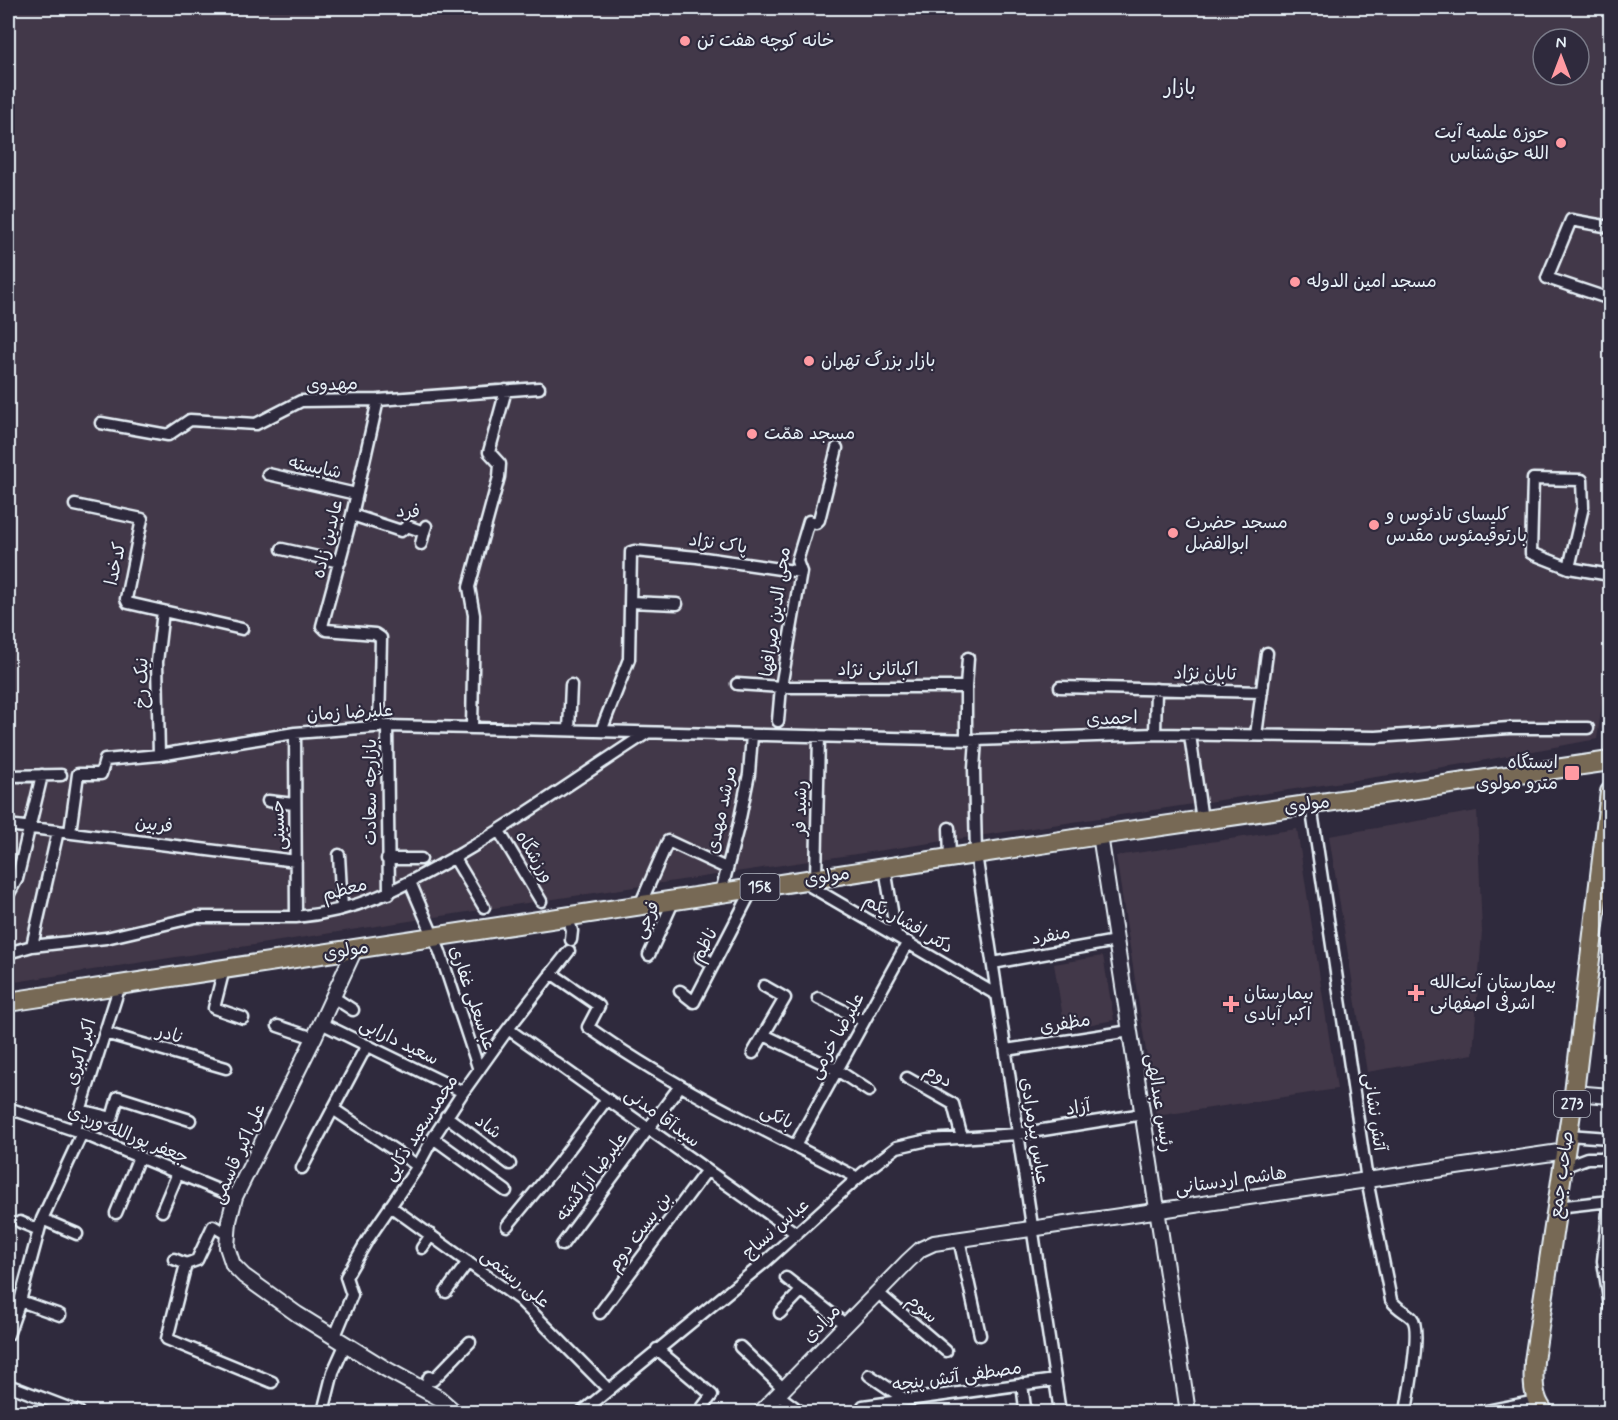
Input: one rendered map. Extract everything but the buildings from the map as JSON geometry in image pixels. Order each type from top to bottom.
[{"type":"main road","name":"مولوی","points":[[8,1002],[721,892],[1611,760]]},
{"type":"main road","name":"صاحب جمع","points":[[1540,1407],[1534,1388],[1534,1361],[1574,1093],[1611,792]]},
{"type":"street","points":[[1611,227],[1571,220],[1547,279],[1611,299]]},
{"type":"street","name":"مهدوی","points":[[101,423],[168,435],[190,420],[256,424],[301,401],[378,400],[539,388]]},
{"type":"street","points":[[472,728],[474,615],[469,587],[499,477],[500,464],[489,452],[506,390]]},
{"type":"street","name":"عابدین زاده","points":[[378,400],[352,515],[322,626],[323,629],[380,636]]},
{"type":"street","name":"محی الدین صرافها","points":[[778,721],[781,687],[801,572],[797,561],[809,521],[816,523],[819,520],[837,447]]},
{"type":"street","name":"شایسته","points":[[268,474],[356,494]]},
{"type":"street","points":[[1569,568],[1582,507],[1582,480],[1533,479],[1531,553],[1569,568],[1611,575]]},
{"type":"street","name":"کدخدا","points":[[75,505],[142,519],[126,602],[242,629]]},
{"type":"street","name":"فرد","points":[[352,515],[401,531],[406,525],[425,529],[421,544]]},
{"type":"street","points":[[282,549],[340,562]]},
{"type":"street","name":"پاک نژاد","points":[[630,602],[631,552],[634,550],[801,572]]},
{"type":"street","points":[[602,731],[629,659],[630,602],[677,604]]},
{"type":"street","name":"نیک رخ","points":[[159,755],[157,662],[164,611]]},
{"type":"street","name":"بازارچه سعادت","points":[[380,636],[389,894]]},
{"type":"street","name":"تابان نژاد","points":[[1256,735],[1267,653]]},
{"type":"street","points":[[968,658],[966,687],[971,740]]},
{"type":"street","name":"اکباتانی نژاد","points":[[737,684],[781,687],[966,687]]},
{"type":"street","points":[[569,730],[571,685]]},
{"type":"street","points":[[1060,687],[1155,689]]},
{"type":"street","name":"تابان نژاد","points":[[1155,734],[1155,689],[1262,692]]},
{"type":"street","name":"علیرضا زمان","points":[[70,832],[78,774],[101,774],[105,760],[159,755],[295,733],[383,726],[642,732]]},
{"type":"street","name":"احمدی","points":[[642,732],[971,740],[1155,734],[1376,737],[1509,728],[1588,728]]},
{"type":"street","name":"معظم","points":[[8,953],[32,946],[106,938],[196,917],[296,917],[367,903],[389,894],[500,831],[642,732]]},
{"type":"street","name":"حسینی","points":[[295,733],[296,917]]},
{"type":"street","name":"مرشد مهدی","points":[[721,892],[747,784],[752,735]]},
{"type":"street","points":[[1190,735],[1202,820]]},
{"type":"street","name":"رشید فر","points":[[809,880],[819,736]]},
{"type":"street","points":[[916,739],[916,751]]},
{"type":"street","name":"عباس پیرمرادی","points":[[971,740],[976,854],[1060,1413]]},
{"type":"street","points":[[8,896],[17,879],[42,775]]},
{"type":"street","points":[[8,776],[61,775]]},
{"type":"street","points":[[268,801],[294,804]]},
{"type":"street","name":"آتش نشانی","points":[[1311,805],[1367,1180],[1391,1300],[1397,1308],[1412,1318],[1417,1333],[1406,1413]]},
{"type":"street","name":"فربین","points":[[8,825],[296,861]]},
{"type":"street","points":[[949,828],[950,858]]},
{"type":"street","points":[[32,946],[58,831]]},
{"type":"street","name":"ورزشگاه","points":[[500,831],[541,901]]},
{"type":"street","name":"رئیس عبدالهی","points":[[1100,835],[1188,1413]]},
{"type":"street","points":[[640,905],[668,841],[726,868]]},
{"type":"street","points":[[339,855],[342,908]]},
{"type":"street","points":[[454,857],[484,907]]},
{"type":"street","points":[[387,859],[421,859]]},
{"type":"street","points":[[885,868],[896,935]]},
{"type":"street","name":"دکتر افشار یکم","points":[[809,880],[997,995]]},
{"type":"street","points":[[410,882],[434,937]]},
{"type":"street","name":"ناظم","points":[[680,992],[694,1002],[753,888]]},
{"type":"street","name":"فرجی","points":[[649,955],[674,900]]},
{"type":"street","name":"محمدسعید ذکایی","points":[[341,1340],[352,1294],[346,1277],[368,1239],[418,1166],[446,1116],[570,946],[572,931],[568,917]]},
{"type":"street","name":"عباسعلی غفاری","points":[[434,937],[479,1070]]},
{"type":"street","name":"منفرد","points":[[993,963],[1116,941]]},
{"type":"street","name":"علیرضا خرمی","points":[[795,1146],[908,942]]},
{"type":"street","name":"علی‌اکبر قاسمی","points":[[355,949],[314,1038],[235,1197],[227,1247],[233,1265],[244,1276],[297,1314],[439,1398],[455,1413]]},
{"type":"street","points":[[700,957],[714,964]]},
{"type":"street","points":[[224,969],[214,1008],[243,1018]]},
{"type":"street","name":"بانکی","points":[[551,973],[599,1006],[588,1027],[680,1086],[858,1178]]},
{"type":"street","name":"اکبر اکبری","points":[[8,1335],[20,1301],[40,1224],[78,1131],[80,1110],[120,985]]},
{"type":"street","points":[[753,1053],[785,998],[764,986]]},
{"type":"street","points":[[333,997],[353,1010]]},
{"type":"street","points":[[818,998],[864,1021]]},
{"type":"street","name":"سعید دارابی","points":[[321,1023],[463,1092]]},
{"type":"street","points":[[278,1026],[314,1038]]},
{"type":"street","name":"سیدآقا مدنی","points":[[508,1029],[797,1234]]},
{"type":"street","name":"مظفری","points":[[1006,1050],[1130,1031]]},
{"type":"street","name":"نادر","points":[[105,1033],[226,1068]]},
{"type":"street","points":[[764,1035],[837,1070],[869,1091]]},
{"type":"street","points":[[302,1168],[367,1045]]},
{"type":"street","name":"دوم","points":[[907,1078],[953,1104],[962,1138]]},
{"type":"street","name":"علیرضا آراگشته","points":[[562,1245],[680,1086]]},
{"type":"street","points":[[1574,1093],[1611,1096]]},
{"type":"street","points":[[80,1110],[111,1118],[118,1097],[190,1120]]},
{"type":"street","points":[[507,1226],[607,1099]]},
{"type":"street","name":"جعفر پورالله وردی","points":[[8,1108],[78,1131],[235,1197]]},
{"type":"street","points":[[333,1109],[418,1166]]},
{"type":"street","name":"آزاد","points":[[1018,1134],[1143,1114]]},
{"type":"street","name":"شاد","points":[[446,1116],[510,1164]]},
{"type":"street","name":"عباس نساج","points":[[582,1413],[608,1389],[797,1234],[858,1178],[897,1147],[928,1140],[1018,1134]]},
{"type":"street","points":[[433,1138],[506,1191]]},
{"type":"street","points":[[1565,1151],[1610,1138],[1611,1142]]},
{"type":"street","points":[[1565,1151],[1587,1158],[1611,1158]]},
{"type":"street","name":"هاشم اردستانی","points":[[908,1261],[921,1249],[934,1243],[1565,1151]]},
{"type":"street","points":[[116,1213],[139,1157]]},
{"type":"street","name":"بن بست دوم","points":[[600,1313],[707,1170]]},
{"type":"street","points":[[162,1211],[178,1173]]},
{"type":"street","points":[[1557,1207],[1610,1202],[1607,1261],[1611,1306]]},
{"type":"street","name":"علی رستمی","points":[[390,1206],[520,1300],[608,1389]]},
{"type":"street","points":[[20,1222],[40,1224],[77,1234]]},
{"type":"street","points":[[174,1259],[186,1264],[197,1260],[213,1226],[228,1235]]},
{"type":"street","points":[[422,1248],[431,1235]]},
{"type":"street","points":[[958,1239],[980,1335]]},
{"type":"street","name":"مرادی","points":[[761,1413],[908,1261]]},
{"type":"street","points":[[446,1292],[468,1262]]},
{"type":"street","points":[[186,1264],[167,1339],[272,1382]]},
{"type":"street","points":[[786,1278],[846,1325]]},
{"type":"street","points":[[780,1313],[802,1290]]},
{"type":"street","name":"سوم","points":[[877,1292],[946,1351]]},
{"type":"street","points":[[20,1301],[60,1315]]},
{"type":"street","points":[[323,1413],[341,1340]]},
{"type":"street","points":[[424,1390],[429,1377],[433,1380],[470,1341]]},
{"type":"street","points":[[740,1347],[801,1413]]},
{"type":"street","points":[[657,1349],[712,1395],[702,1408]]},
{"type":"street","points":[[869,1376],[906,1400]]},
{"type":"street","name":"مصطفی آتش پنجه","points":[[863,1406],[1055,1380]]},
{"type":"street","points":[[1023,1384],[1025,1408]]},
{"type":"street","points":[[8,1385],[79,1413]]},
{"type":"street","points":[[1481,1413],[1540,1407]]},
{"type":"shaded area","name":"بازار بزرگ تهران","points":[[8,8],[1610,8],[1610,647],[1597,739],[1470,763],[513,905],[8,983]]},
{"type":"shaded area","name":"بیمارستان آیت‌الله اشرفی اصفهانی","points":[[1477,811],[1482,932],[1473,1054],[1367,1072],[1329,836]]},
{"type":"shaded area","name":"بیمارستان اکبر آبادی","points":[[1297,829],[1337,1089],[1156,1116],[1116,856]]},
{"type":"shaded area","points":[[1103,956],[1114,1020],[1065,1029],[1054,964]]},
{"type":"place","name":"خانه کوچه هفت تن","points":[[685,41]]},
{"type":"place","name":"حوزه علمیه آیت الله حق‌شناس","points":[[1561,143]]},
{"type":"place","name":"مسجد امین الدوله","points":[[1295,282]]},
{"type":"place","name":"بازار بزرگ تهران","points":[[809,361]]},
{"type":"place","name":"مسجد همّت","points":[[752,434]]},
{"type":"place","name":"کلیسای تادئوس و بارتوقیمئوس مقدس","points":[[1374,525]]},
{"type":"place","name":"مسجد حضرت ابوالفضل","points":[[1173,533]]},
{"type":"place","name":"ایستگاه مترو مولوی","points":[[1572,773]]},
{"type":"place","name":"بیمارستان آیت‌الله اشرفی اصفهانی","points":[[1416,993]]},
{"type":"place","name":"بیمارستان اکبر آبادی","points":[[1231,1004]]},
{"type":"district","name":"بازار","points":[[1180,88]]}]
